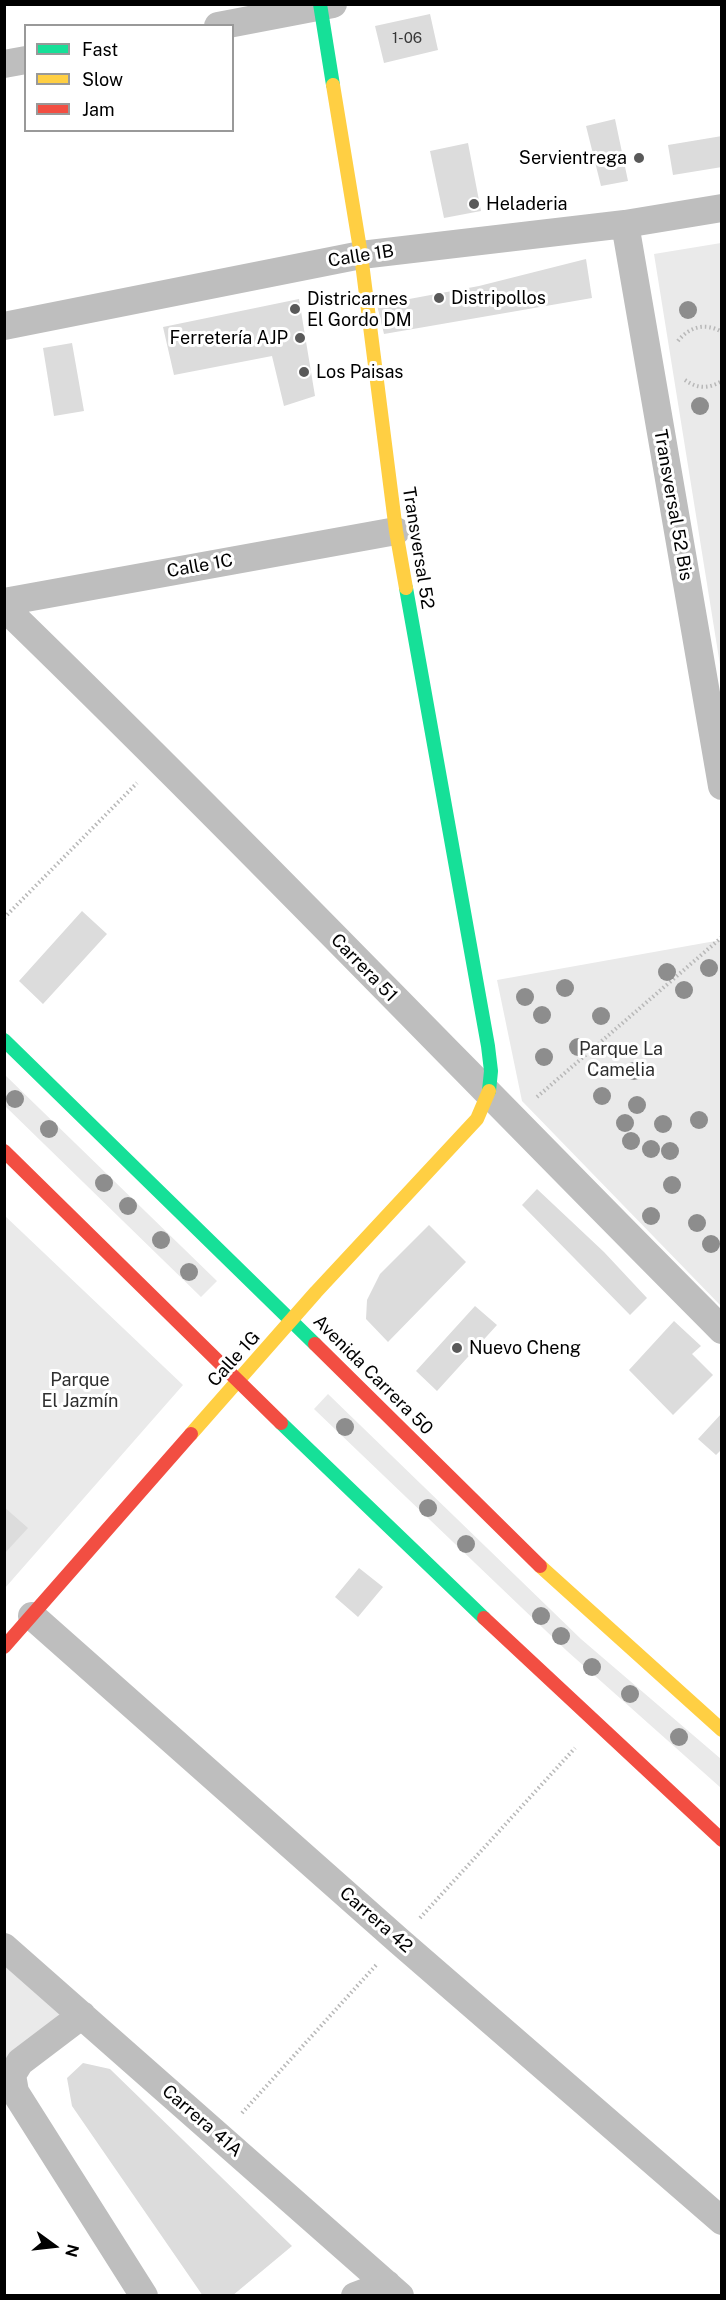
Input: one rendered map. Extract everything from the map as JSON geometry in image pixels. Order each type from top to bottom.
[{"type":"main road","name":"Transversal 52","points":[[324,5],[361,255],[396,531],[488,1046],[491,1071],[489,1096]]},
{"type":"main road","name":"Avenida Carrera 50","points":[[4,1040],[292,1320],[531,1558],[722,1730]]},
{"type":"main road","name":"Calle 1G","points":[[4,1647],[292,1320],[477,1119],[489,1096]]},
{"type":"main road","points":[[4,1151],[595,1726],[722,1840]]},
{"type":"street","points":[[228,24],[324,5]]},
{"type":"street","points":[[4,64],[24,60]]},
{"type":"street","name":"Calle 1B","points":[[4,326],[361,255],[625,224],[722,208]]},
{"type":"street","name":"Transversal 52 Bis","points":[[625,224],[722,786]]},
{"type":"street","name":"Calle 1C","points":[[4,602],[396,531]]},
{"type":"street","name":"Carrera 51","points":[[4,607],[161,759],[489,1096],[722,1330]]},
{"type":"street","name":"Carrera 42","points":[[32,1616],[399,1941],[722,2221]]},
{"type":"street","name":"Carrera 41A","points":[[4,1947],[393,2290]]},
{"type":"street","points":[[82,2015],[20,2062],[12,2075],[15,2092],[144,2295]]},
{"type":"street","points":[[355,2295],[393,2290]]},
{"type":"path","points":[[674,350],[678,340],[695,328],[705,326],[722,332]]},
{"type":"path","points":[[681,377],[696,386],[705,388],[722,381]]},
{"type":"path","points":[[4,918],[161,759]]},
{"type":"path","points":[[513,1120],[722,937]]},
{"type":"green space","points":[[722,243],[721,671],[654,254]]},
{"type":"green space","name":"Parque La Camelia","points":[[722,940],[721,1306],[522,1101],[497,980]]},
{"type":"green space","points":[[4,1074],[217,1281],[201,1297],[5,1106]]},
{"type":"green space","name":"Parque El Jazmín","points":[[4,1215],[183,1385],[5,1588]]},
{"type":"green space","points":[[328,1394],[581,1639],[721,1759],[721,1788],[567,1651],[314,1409]]},
{"type":"green space","points":[[5,1960],[63,2011],[5,2069]]},
{"type":"building","points":[[430,14],[438,50],[384,63],[375,26]]},
{"type":"building","points":[[615,119],[628,181],[601,186],[586,126]]},
{"type":"building","points":[[722,136],[722,167],[673,175],[668,145]]},
{"type":"building","points":[[468,143],[481,211],[444,218],[430,151]]},
{"type":"building","points":[[586,259],[592,298],[384,334],[377,305],[479,286]]},
{"type":"building","points":[[299,299],[315,396],[284,406],[272,356],[174,375],[163,327]]},
{"type":"building","points":[[72,343],[84,411],[54,416],[43,348]]},
{"type":"building","points":[[82,911],[107,934],[43,1004],[19,981]]},
{"type":"building","points":[[537,1189],[604,1252],[647,1298],[630,1315],[522,1205]]},
{"type":"building","points":[[429,1225],[466,1262],[388,1342],[366,1319],[367,1300],[380,1274]]},
{"type":"building","name":"Nuevo Cheng","points":[[475,1306],[497,1325],[437,1391],[416,1371]]},
{"type":"building","points":[[674,1321],[701,1346],[692,1354],[713,1375],[673,1415],[629,1370]]},
{"type":"building","points":[[722,1413],[722,1449],[716,1455],[698,1439]]},
{"type":"building","points":[[4,1507],[28,1528],[4,1554]]},
{"type":"building","points":[[359,1568],[383,1587],[358,1617],[335,1597]]},
{"type":"building","points":[[83,2063],[110,2069],[292,2246],[232,2296],[203,2296],[72,2106],[67,2078]]},
{"type":"traffic: fast","points":[[320,4],[333,85]]},
{"type":"traffic: fast","points":[[406,588],[488,1046],[491,1071],[489,1091]]},
{"type":"traffic: fast","points":[[4,1040],[315,1344]]},
{"type":"traffic: fast","points":[[281,1423],[484,1618]]},
{"type":"traffic: slow","points":[[333,85],[361,255],[396,531],[406,588]]},
{"type":"traffic: slow","points":[[191,1434],[316,1292],[477,1119],[489,1091]]},
{"type":"traffic: slow","points":[[540,1566],[722,1730]]},
{"type":"traffic: jam","points":[[4,1151],[281,1423]]},
{"type":"traffic: jam","points":[[315,1344],[540,1566]]},
{"type":"traffic: jam","points":[[4,1647],[191,1434]]},
{"type":"traffic: jam","points":[[484,1618],[722,1840]]},
{"type":"place","name":"Servientrega","points":[[639,158]]},
{"type":"place","name":"Heladeria","points":[[474,204]]},
{"type":"place","name":"Distripollos","points":[[439,298]]},
{"type":"place","name":"Districarnes El Gordo DM","points":[[295,309]]},
{"type":"place","name":"Ferretería AJP","points":[[300,338]]},
{"type":"place","name":"Los Paisas","points":[[304,372]]},
{"type":"place","name":"Nuevo Cheng","points":[[457,1348]]}]
